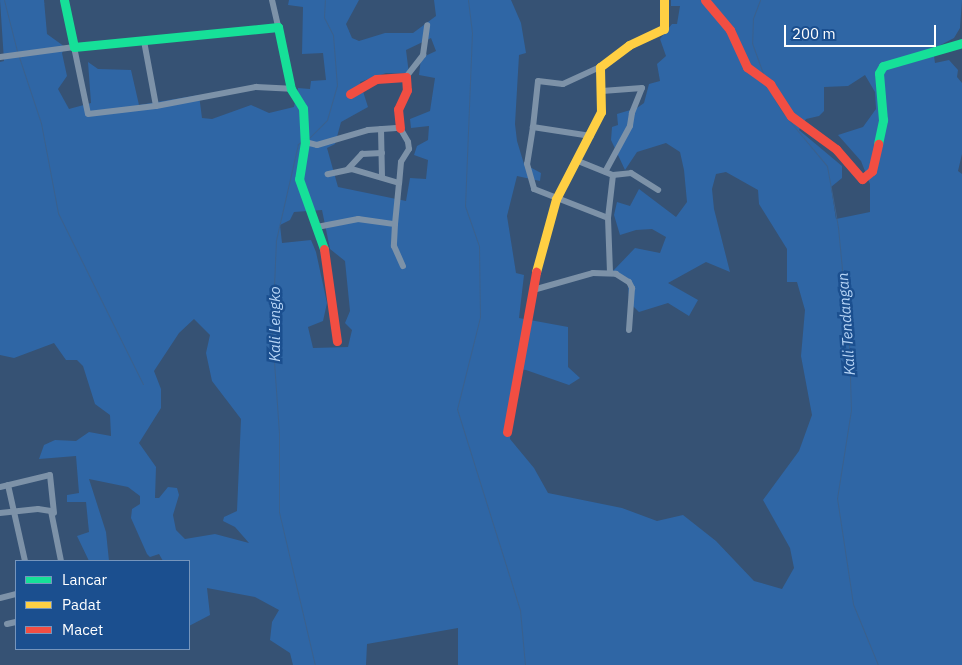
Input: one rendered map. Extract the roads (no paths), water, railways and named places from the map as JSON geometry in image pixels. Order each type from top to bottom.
[{"type":"street","points":[[64,0],[86,113],[156,106],[256,87],[291,89]]},
{"type":"street","points":[[272,0],[291,89],[302,102],[304,141],[299,179],[318,227],[338,341]]},
{"type":"street","points":[[608,218],[556,199],[532,186],[527,164],[538,80],[563,84],[600,67],[629,45],[664,29],[664,0]]},
{"type":"street","points":[[705,0],[730,30],[747,67],[767,84],[791,116],[836,149],[862,179],[872,170],[883,120],[879,73],[882,66],[962,43]]},
{"type":"street","points":[[403,266],[394,246],[395,224],[401,162],[409,147],[400,128],[398,109],[407,90],[406,77],[423,55],[427,25]]},
{"type":"street","points":[[3,56],[278,26]]},
{"type":"street","points":[[144,41],[156,106]]},
{"type":"street","points":[[507,432],[519,352],[556,199],[591,136],[601,112],[600,67]]},
{"type":"street","points":[[350,94],[376,79],[406,77]]},
{"type":"street","points":[[602,91],[642,88],[632,113],[630,126],[604,172]]},
{"type":"street","points":[[533,127],[591,136]]},
{"type":"street","points":[[304,141],[317,145],[360,131],[400,128]]},
{"type":"street","points":[[381,129],[382,176]]},
{"type":"street","points":[[348,170],[362,154],[382,153]]},
{"type":"street","points":[[578,161],[614,175],[631,173],[658,190]]},
{"type":"street","points":[[328,174],[348,170],[382,176],[399,183]]},
{"type":"street","points":[[610,273],[608,218],[614,175]]},
{"type":"street","points":[[318,227],[358,220],[395,224]]},
{"type":"street","points":[[533,290],[580,276],[610,273],[624,278],[632,288],[629,330]]},
{"type":"street","points":[[0,488],[50,475],[61,560]]},
{"type":"street","points":[[8,485],[16,510],[25,560]]},
{"type":"street","points":[[0,513],[16,510],[43,509],[54,513]]},
{"type":"street","points":[[0,598],[15,594]]},
{"type":"street","points":[[7,624],[15,622]]},
{"type":"waterway","points":[[4,0],[17,51]]},
{"type":"waterway","name":"Kali Lengko","points":[[309,138],[327,120],[337,86],[333,35],[324,17],[325,0]]},
{"type":"waterway","points":[[468,0],[472,32],[465,206],[479,246],[480,317],[457,409],[520,610],[525,665]]},
{"type":"waterway","name":"Kali Tendangan","points":[[760,0],[753,18],[752,43],[763,74]]},
{"type":"waterway","points":[[19,57],[41,123],[58,213],[143,384]]},
{"type":"waterway","name":"Kali Tendangan","points":[[774,98],[784,114]]},
{"type":"waterway","name":"Kali Tendangan","points":[[788,119],[827,166],[838,227],[849,344],[851,410],[837,498],[853,604],[878,665]]},
{"type":"waterway","name":"Kali Lengko","points":[[301,142],[298,144],[276,240],[272,333],[279,432],[279,512],[315,665]]}]
